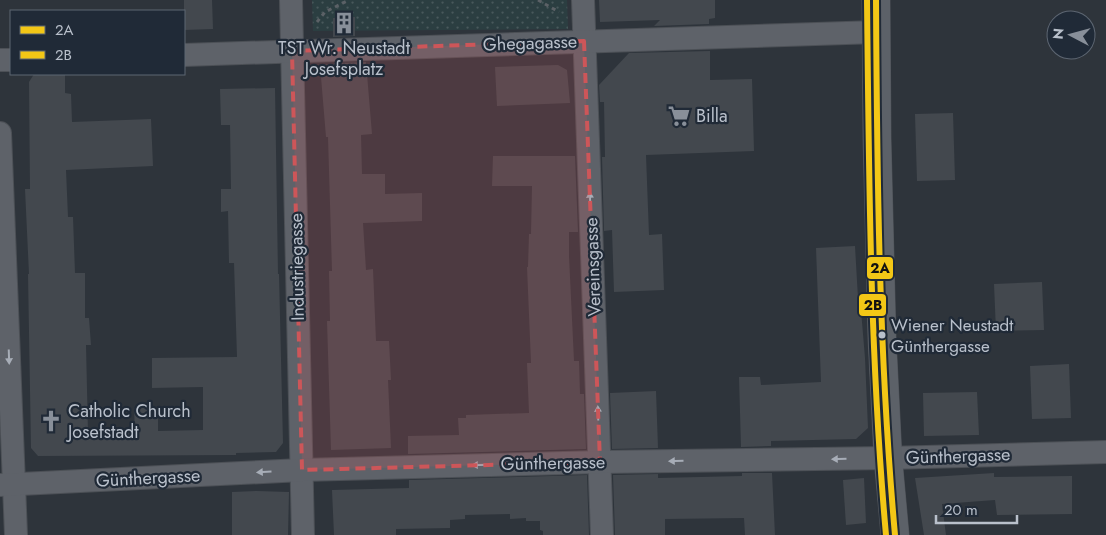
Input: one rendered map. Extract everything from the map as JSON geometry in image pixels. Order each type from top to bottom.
[{"type":"main road","points":[[876,0],[877,138],[882,328],[888,458],[895,535]]},
{"type":"street","name":"Industriegasse","points":[[291,0],[303,535]]},
{"type":"street","name":"Vereinsgasse","points":[[583,0],[602,535]]},
{"type":"street","name":"Ghegagasse","points":[[185,55],[876,32]]},
{"type":"street","points":[[0,133],[7,485],[16,535]]},
{"type":"street","name":"Günthergasse","points":[[7,485],[302,470],[1106,452]]},
{"type":"highlighted area","points":[[584,41],[600,462],[302,470],[292,51]]},
{"type":"shaded area","points":[[312,0],[567,0],[568,29],[313,31]]},
{"type":"building","points":[[184,0],[212,0],[213,29],[185,30]]},
{"type":"building","points":[[599,0],[715,0],[715,18],[709,19],[709,24],[654,26],[660,20],[600,22]]},
{"type":"building","points":[[355,17],[355,36],[333,37],[333,18]]},
{"type":"building","name":"Billa","points":[[710,51],[710,80],[752,79],[754,151],[646,155],[649,235],[662,234],[664,290],[614,292],[612,230],[604,231],[602,157],[605,157],[604,102],[600,102],[599,85],[629,53]]},
{"type":"building","points":[[366,62],[372,134],[361,135],[362,174],[385,174],[385,194],[422,193],[422,221],[363,223],[366,270],[373,269],[376,341],[389,341],[391,380],[388,380],[391,448],[331,450],[327,321],[330,321],[329,271],[332,271],[328,137],[326,137],[320,65]]},
{"type":"building","points":[[558,65],[567,70],[570,103],[497,106],[495,67]]},
{"type":"building","points":[[33,75],[65,75],[65,93],[71,94],[72,122],[151,119],[153,166],[66,170],[68,217],[73,217],[75,273],[85,273],[85,318],[89,318],[91,345],[86,345],[88,433],[135,432],[134,408],[158,407],[158,431],[203,430],[203,387],[152,388],[152,358],[237,357],[234,263],[229,263],[228,211],[221,212],[221,189],[231,189],[230,125],[221,125],[220,89],[275,88],[283,443],[276,452],[236,453],[236,455],[38,456],[31,448],[29,274],[25,189],[30,189],[29,82]]},
{"type":"building","points":[[953,113],[955,180],[917,181],[915,114]]},
{"type":"building","points":[[493,156],[575,156],[578,232],[569,232],[569,256],[574,361],[579,361],[580,394],[584,394],[586,449],[408,454],[408,436],[459,435],[458,418],[466,418],[466,415],[529,413],[527,363],[531,363],[527,267],[529,234],[531,234],[532,186],[492,186]]},
{"type":"building","points":[[855,246],[858,298],[860,298],[865,358],[868,428],[856,439],[771,441],[771,446],[741,447],[739,377],[760,377],[761,385],[821,382],[816,248]]},
{"type":"building","points":[[1042,282],[1044,330],[996,331],[994,284]]},
{"type":"building","points":[[1069,364],[1071,418],[1032,419],[1030,366]]},
{"type":"building","points":[[656,391],[658,448],[612,449],[610,393]]},
{"type":"building","points":[[977,392],[979,435],[924,436],[923,393]]},
{"type":"building","points":[[742,473],[772,473],[775,535],[745,535],[744,518],[665,519],[665,535],[615,535],[613,475],[658,474],[658,478],[742,476]]},
{"type":"building","points":[[994,473],[994,477],[1072,476],[1072,514],[997,515],[995,500],[942,504],[946,535],[924,535],[915,478]]},
{"type":"building","points":[[587,475],[589,535],[543,535],[543,531],[540,530],[540,521],[526,521],[526,518],[510,519],[510,514],[465,515],[465,519],[450,520],[450,528],[396,529],[396,535],[334,535],[332,490],[409,488],[409,480]]},
{"type":"building","points":[[864,478],[866,523],[846,525],[843,480]]},
{"type":"building","points":[[232,492],[289,492],[288,535],[232,535]]},
{"type":"transit line","name":"2B","points":[[867,0],[873,334],[886,535]]},
{"type":"transit line","name":"2A","points":[[876,0],[878,201],[882,334],[895,535]]},
{"type":"place","name":"TST Wr. Neustadt Josefsplatz","points":[[344,23]]},
{"type":"place","name":"Billa","points":[[679,116]]},
{"type":"place","name":"Wiener Neustadt Günthergasse","points":[[882,335]]},
{"type":"place","name":"Catholic Church Josefstadt","points":[[51,421]]}]
